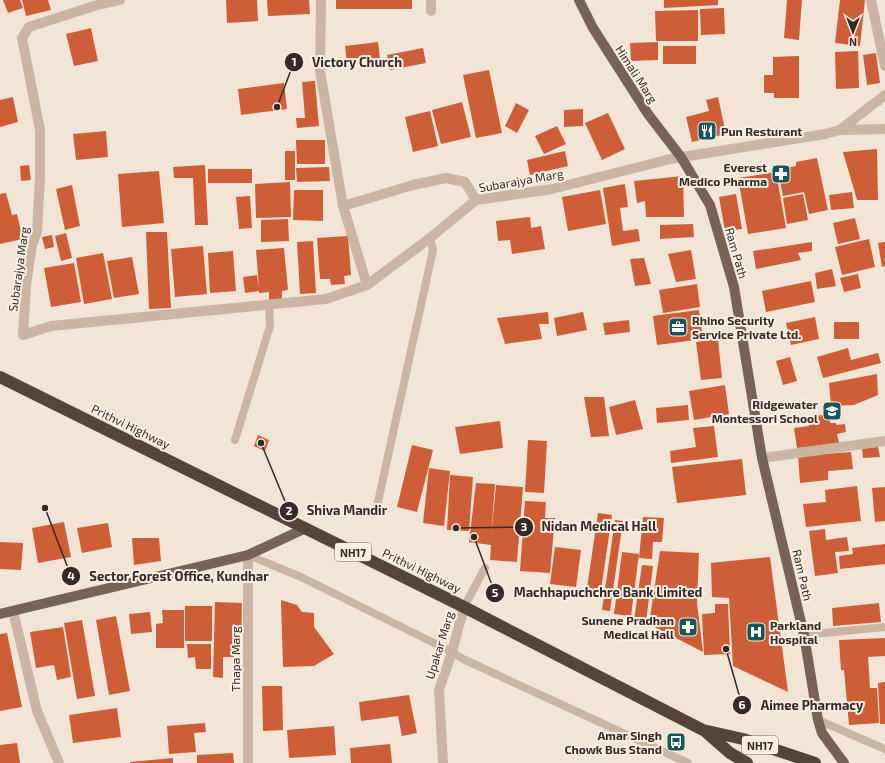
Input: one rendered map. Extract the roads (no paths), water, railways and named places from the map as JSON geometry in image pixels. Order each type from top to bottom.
[{"type":"highway","name":"Prithvi Highway","points":[[0,377],[464,607],[703,730],[743,739],[815,763]]},
{"type":"highway","points":[[703,730],[730,753],[747,763]]},
{"type":"main road","name":"Himali Marg","points":[[579,0],[593,28],[648,114],[681,157]]},
{"type":"main road","name":"Ram Path","points":[[681,157],[710,205],[734,287],[762,458],[804,635],[818,720],[822,733],[830,746],[844,763]]},
{"type":"main road","points":[[0,614],[248,555],[306,528]]},
{"type":"street","name":"Subarajya Marg","points":[[120,0],[94,6],[29,27],[22,38],[40,130],[40,178],[37,232],[32,245],[26,285],[23,335],[51,326],[326,299],[367,285],[430,238],[476,200],[552,189],[681,157],[825,134],[840,130]]},
{"type":"street","points":[[321,0],[320,71],[343,206],[367,285]]},
{"type":"street","points":[[430,11],[431,0]]},
{"type":"street","points":[[871,0],[885,66]]},
{"type":"street","points":[[840,130],[885,96]]},
{"type":"street","points":[[840,130],[885,129]]},
{"type":"street","points":[[343,206],[413,185],[446,178],[465,182],[476,200]]},
{"type":"street","points":[[762,458],[885,441]]},
{"type":"street","name":"Thapa Marg","points":[[248,555],[248,763]]},
{"type":"street","name":"Upakar Marg","points":[[443,763],[439,690],[452,652],[464,607]]},
{"type":"street","points":[[13,611],[37,711],[59,763]]},
{"type":"lane","points":[[376,511],[433,250],[430,238]]},
{"type":"lane","points":[[235,440],[270,326],[269,304]]},
{"type":"lane","points":[[248,555],[301,577],[452,652],[463,659],[688,763]]},
{"type":"lane","points":[[464,607],[484,568]]},
{"type":"lane","points":[[804,635],[885,627]]},
{"type":"lane","points":[[818,720],[885,749]]},
{"type":"place","name":"Victory Church","points":[[277,107]]},
{"type":"place","name":"Pun Resturant","points":[[707,131]]},
{"type":"place","name":"Everest Medico Pharma","points":[[781,174]]},
{"type":"place","name":"Rhino Security Service Private Ltd.","points":[[678,327]]},
{"type":"place","name":"Ridgewater Montessori School","points":[[832,411]]},
{"type":"place","name":"Shiva Mandir","points":[[261,443]]},
{"type":"place","name":"Sector Forest Office, Kundhar","points":[[45,508]]},
{"type":"place","name":"Nidan Medical Hall","points":[[456,528]]},
{"type":"place","name":"Machhapuchchre Bank Limited","points":[[474,537]]},
{"type":"place","name":"Sunene Pradhan Medical Hall","points":[[688,627]]},
{"type":"place","name":"Parkland Hospital","points":[[756,632]]},
{"type":"place","name":"Aimee Pharmacy","points":[[726,649]]},
{"type":"place","name":"Amar Singh Chowk Bus Stand","points":[[676,742]]}]
